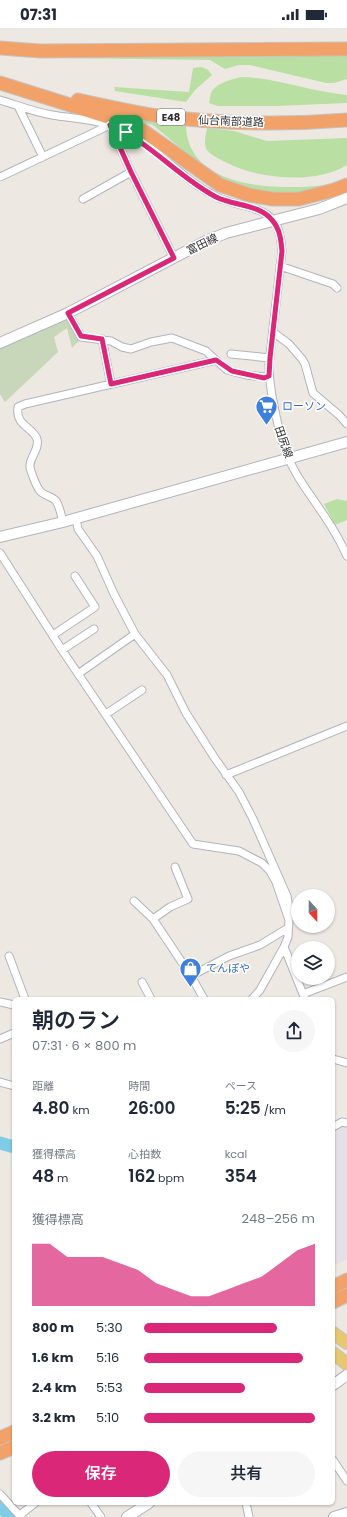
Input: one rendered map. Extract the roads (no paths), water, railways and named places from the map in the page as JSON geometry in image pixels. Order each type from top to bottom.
[{"type":"highway","points":[[0,48],[40,51],[347,49]]},
{"type":"highway","name":"仙台南部道路","points":[[0,75],[78,100],[158,116],[200,121],[245,123],[322,122],[347,120]]},
{"type":"highway","points":[[0,83],[121,121],[142,130],[220,185],[248,195],[274,199],[299,199],[347,185]]},
{"type":"highway","points":[[335,1286],[347,1280]]},
{"type":"highway","points":[[335,1301],[347,1294]]},
{"type":"highway","points":[[0,1438],[12,1433]]},
{"type":"highway","points":[[0,1453],[12,1448]]},
{"type":"main road","points":[[335,1334],[347,1343]]},
{"type":"main road","points":[[335,1355],[347,1364]]},
{"type":"street","points":[[0,100],[52,115],[110,125],[126,132],[147,146],[192,182],[217,197],[234,204],[257,209],[273,220]]},
{"type":"street","points":[[18,106],[43,157]]},
{"type":"street","points":[[0,177],[110,125]]},
{"type":"street","points":[[110,125],[131,172],[174,258]]},
{"type":"street","points":[[83,199],[131,172]]},
{"type":"street","name":"富田線","points":[[0,343],[68,313],[206,241],[226,233],[319,209],[347,198]]},
{"type":"street","name":"田尻線","points":[[273,220],[280,233],[282,251],[269,376],[279,435],[288,458],[304,486],[344,543],[347,556]]},
{"type":"street","points":[[280,266],[333,284],[337,288]]},
{"type":"street","points":[[68,313],[81,336],[111,341],[122,347],[131,349],[151,342],[172,338],[206,351],[232,371],[264,378],[269,376]]},
{"type":"street","points":[[273,332],[289,344],[302,359],[305,364],[313,393],[339,415],[347,424]]},
{"type":"street","points":[[102,339],[111,384]]},
{"type":"street","points":[[232,354],[270,358]]},
{"type":"street","points":[[63,522],[59,506],[55,500],[40,491],[30,470],[29,464],[38,446],[37,440],[35,435],[23,425],[17,412],[18,406],[216,360]]},
{"type":"street","points":[[0,537],[63,522],[347,442]]},
{"type":"street","points":[[76,518],[78,529],[97,556],[114,594],[135,634],[167,675],[186,713],[226,775],[239,792],[254,819],[287,896],[290,909],[288,937],[260,990],[254,997]]},
{"type":"street","points":[[0,553],[62,650],[193,844],[239,851],[262,863],[270,871],[276,882],[289,920]]},
{"type":"street","points":[[53,635],[95,607],[75,576]]},
{"type":"street","points":[[62,650],[94,629]]},
{"type":"street","points":[[78,674],[135,634]]},
{"type":"street","points":[[106,714],[142,690]]},
{"type":"street","points":[[226,775],[347,726]]},
{"type":"street","points":[[153,920],[170,907],[188,899],[175,867]]},
{"type":"street","points":[[134,901],[153,920],[191,976],[203,997]]},
{"type":"street","points":[[191,976],[229,956],[260,945],[288,928]]},
{"type":"street","points":[[284,947],[304,997],[347,977]]},
{"type":"street","points":[[9,956],[24,997]]},
{"type":"street","points":[[142,982],[150,997]]},
{"type":"street","points":[[0,1002],[12,1005]]},
{"type":"street","points":[[0,1039],[12,1034]]},
{"type":"street","points":[[335,1060],[347,1063]]},
{"type":"street","points":[[0,1082],[12,1085]]},
{"type":"street","points":[[335,1126],[342,1122],[347,1123]]},
{"type":"street","points":[[335,1384],[347,1375]]},
{"type":"street","points":[[335,1463],[347,1480]]},
{"type":"street","points":[[0,1494],[21,1516],[33,1505]]},
{"type":"street","points":[[92,1505],[101,1517]]},
{"type":"street","points":[[127,1517],[144,1505]]},
{"type":"street","points":[[247,1505],[250,1517]]},
{"type":"street","points":[[334,1517],[346,1515]]},
{"type":"waterway","points":[[0,1143],[12,1146]]},
{"type":"waterway","points":[[0,1506],[11,1517]]},
{"type":"place","name":"ローソン","points":[[266,426]]},
{"type":"place","name":"てんぽや","points":[[190,988]]}]
